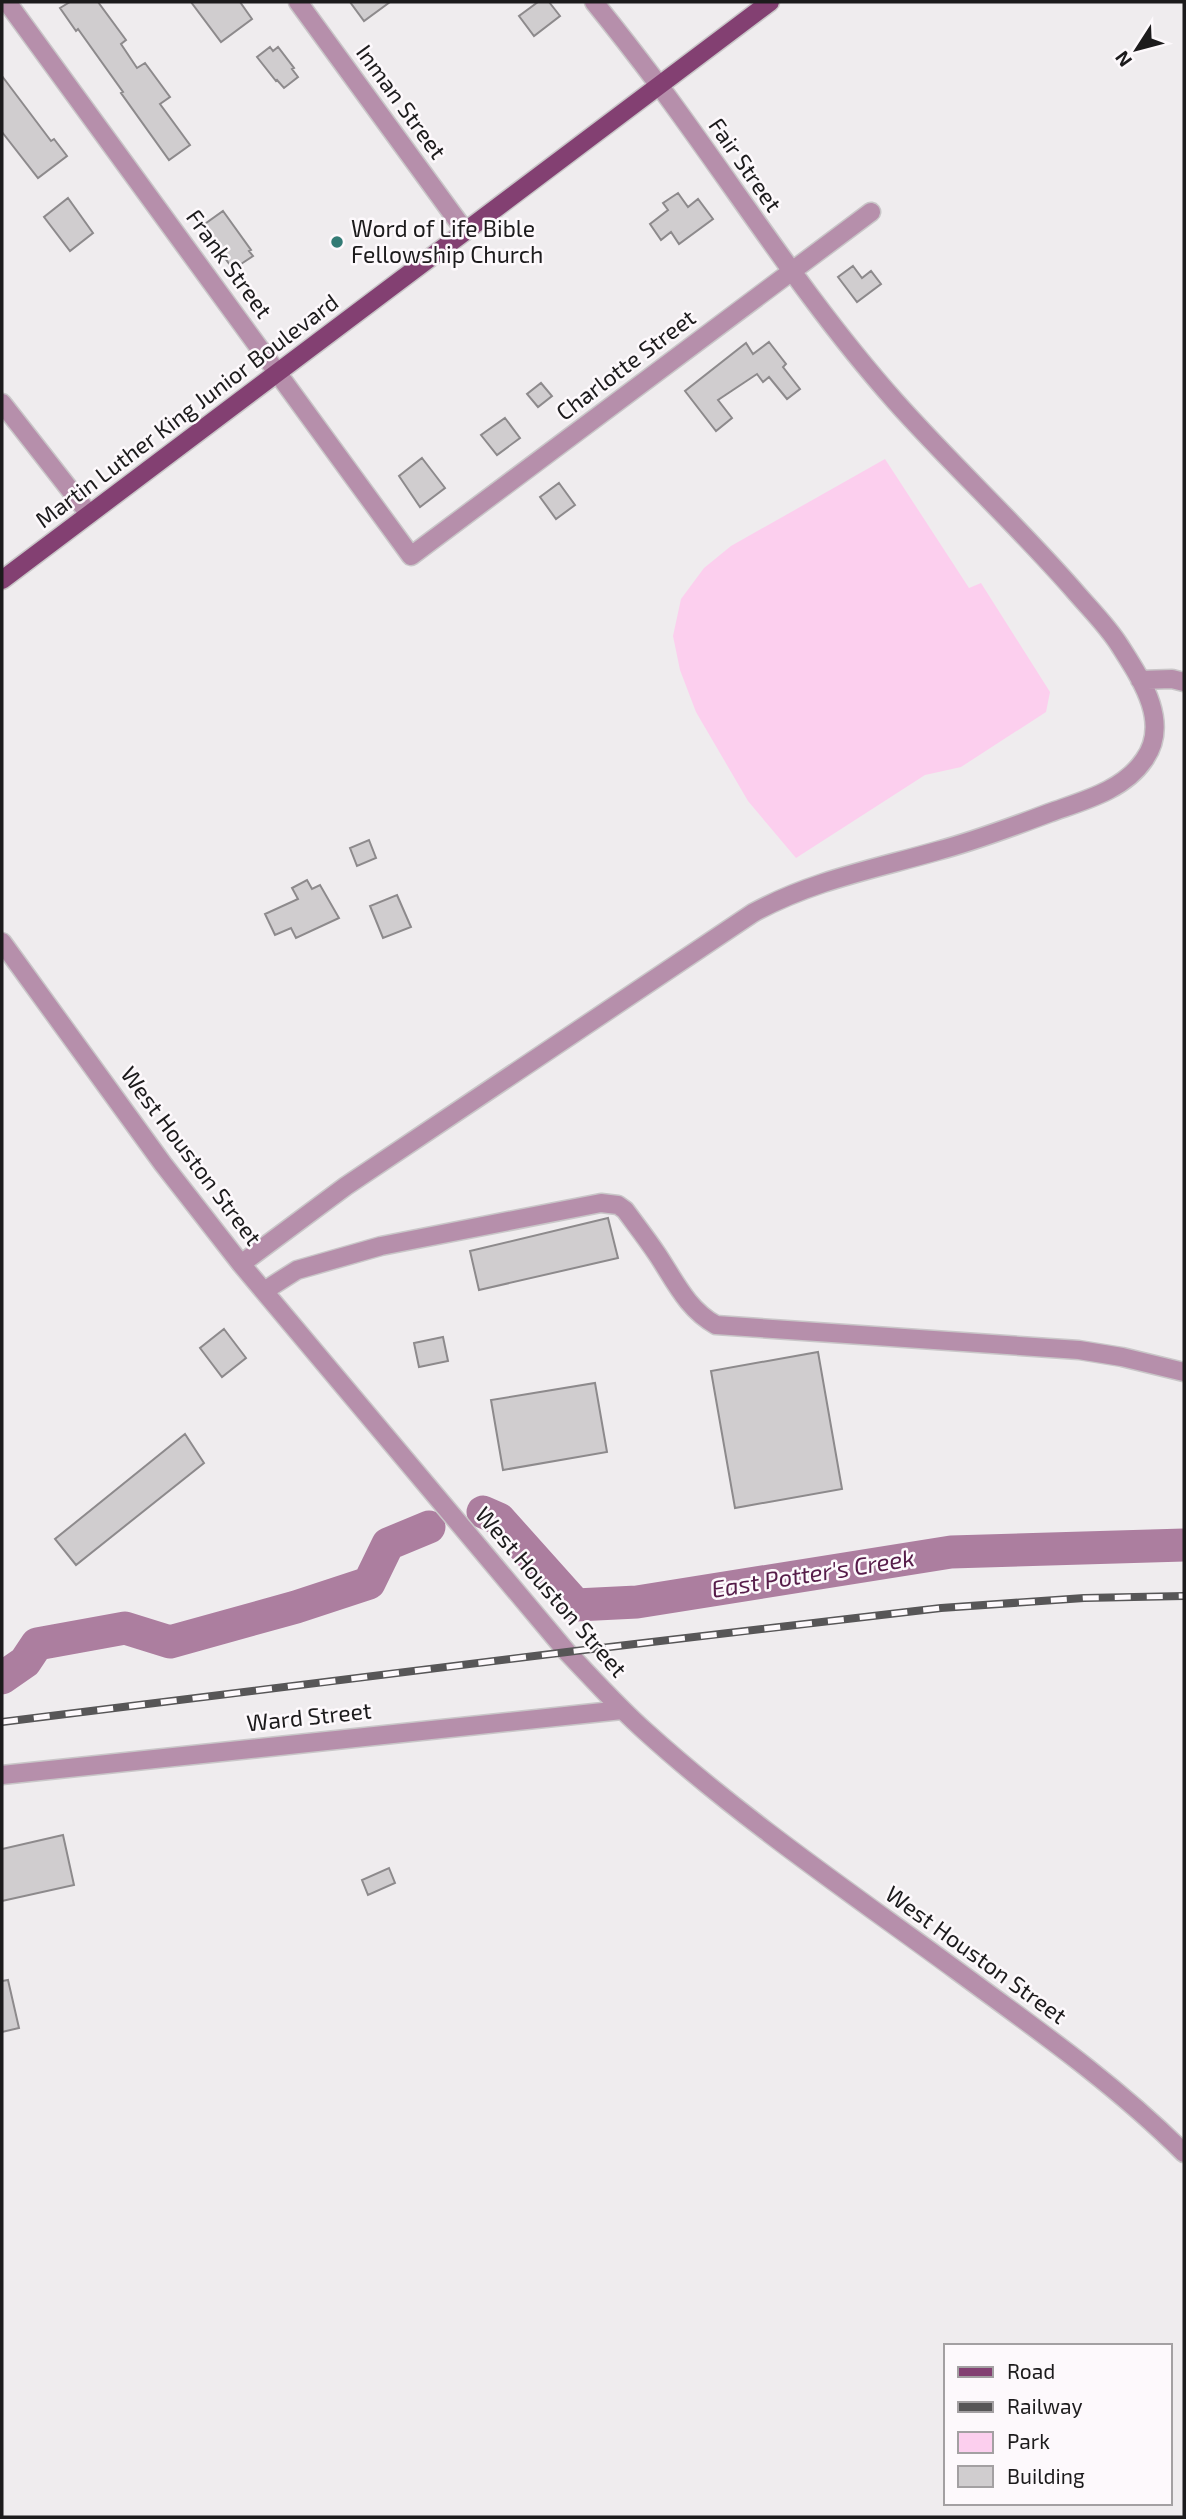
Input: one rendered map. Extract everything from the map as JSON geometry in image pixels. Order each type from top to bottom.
[{"type":"main road","name":"Martin Luther King Junior Boulevard","points":[[2,580],[770,2]]},
{"type":"street","name":"Frank Street","points":[[7,2],[411,556]]},
{"type":"street","name":"Inman Street","points":[[298,2],[465,231]]},
{"type":"street","name":"Fair Street","points":[[242,1264],[346,1186],[762,908],[834,878],[970,842],[1092,797],[1132,775],[1144,761],[1155,737],[1156,723],[1140,680],[1109,631],[1063,577],[896,403],[856,356],[790,271],[659,85],[594,2]]},
{"type":"street","name":"Charlotte Street","points":[[411,556],[871,212]]},
{"type":"street","points":[[2,403],[89,514]]},
{"type":"street","points":[[1140,680],[1172,679],[1184,682]]},
{"type":"street","name":"West Houston Street","points":[[2,942],[163,1164],[242,1264],[566,1652],[622,1710],[695,1775],[761,1827],[1028,2023],[1130,2103],[1184,2153]]},
{"type":"street","points":[[264,1291],[296,1270],[381,1245],[601,1203],[618,1205],[625,1210],[657,1253],[684,1298],[716,1325],[1079,1350],[1184,1372]]},
{"type":"street","name":"Ward Street","points":[[2,1775],[622,1710]]},
{"type":"green space","points":[[885,459],[969,588],[981,583],[1050,692],[1046,712],[961,767],[925,775],[796,858],[748,801],[696,712],[680,670],[673,636],[681,599],[704,568],[731,546]]},
{"type":"building","points":[[70,2],[98,2],[126,40],[121,44],[137,68],[145,63],[170,97],[160,104],[190,145],[169,160],[78,29],[76,31],[60,8]]},
{"type":"building","points":[[191,2],[240,2],[252,19],[221,42]]},
{"type":"building","points":[[350,2],[390,2],[364,21]]},
{"type":"building","points":[[538,2],[549,2],[560,16],[534,36],[519,16]]},
{"type":"building","points":[[270,47],[273,51],[278,47],[298,77],[284,88],[257,57]]},
{"type":"building","points":[[2,76],[51,141],[54,139],[67,156],[38,178],[2,132]]},
{"type":"building","points":[[678,193],[688,207],[698,199],[713,219],[679,244],[671,232],[661,240],[650,224],[668,210],[663,203]]},
{"type":"building","points":[[68,198],[93,233],[70,251],[44,217]]},
{"type":"building","points":[[223,211],[253,256],[235,268],[202,226]]},
{"type":"building","points":[[853,266],[862,278],[871,271],[881,284],[857,302],[838,277]]},
{"type":"building","points":[[769,342],[800,389],[787,399],[769,377],[763,382],[757,374],[718,400],[732,418],[716,431],[685,391],[746,343],[753,354]]},
{"type":"building","points":[[541,383],[552,396],[538,407],[527,394]]},
{"type":"building","points":[[505,418],[520,438],[497,455],[481,435]]},
{"type":"building","points":[[422,458],[445,488],[420,507],[399,476]]},
{"type":"building","points":[[559,483],[575,505],[556,519],[540,497]]},
{"type":"building","points":[[369,840],[376,858],[357,866],[350,848]]},
{"type":"building","points":[[307,880],[312,889],[320,885],[339,918],[296,938],[291,928],[275,935],[265,914],[298,899],[292,888]]},
{"type":"building","points":[[397,895],[411,927],[383,938],[370,906]]},
{"type":"building","points":[[608,1218],[618,1258],[479,1290],[470,1251]]},
{"type":"building","points":[[224,1329],[246,1358],[222,1377],[200,1348]]},
{"type":"building","points":[[443,1337],[448,1361],[419,1367],[414,1343]]},
{"type":"building","points":[[818,1352],[842,1489],[735,1508],[711,1371]]},
{"type":"building","points":[[595,1383],[607,1452],[503,1470],[491,1400]]},
{"type":"building","points":[[185,1434],[204,1463],[76,1565],[55,1539]]},
{"type":"building","points":[[63,1835],[74,1885],[2,1901],[2,1849]]},
{"type":"building","points":[[389,1868],[395,1883],[368,1895],[362,1880]]},
{"type":"building","points":[[8,1980],[19,2028],[2,2032],[2,1981]]},
{"type":"waterway","name":"East Potter's Creek","points":[[483,1512],[499,1519],[576,1605],[637,1602],[951,1552],[1184,1545]]},
{"type":"waterway","name":"East Potter's Creek","points":[[2,1678],[25,1662],[37,1644],[125,1628],[170,1642],[296,1607],[369,1583],[388,1544],[429,1527]]},
{"type":"railway","points":[[2,1722],[941,1608],[1084,1598],[1184,1596]]},
{"type":"place","name":"Word of Life Bible Fellowship Church","points":[[337,242]]}]
